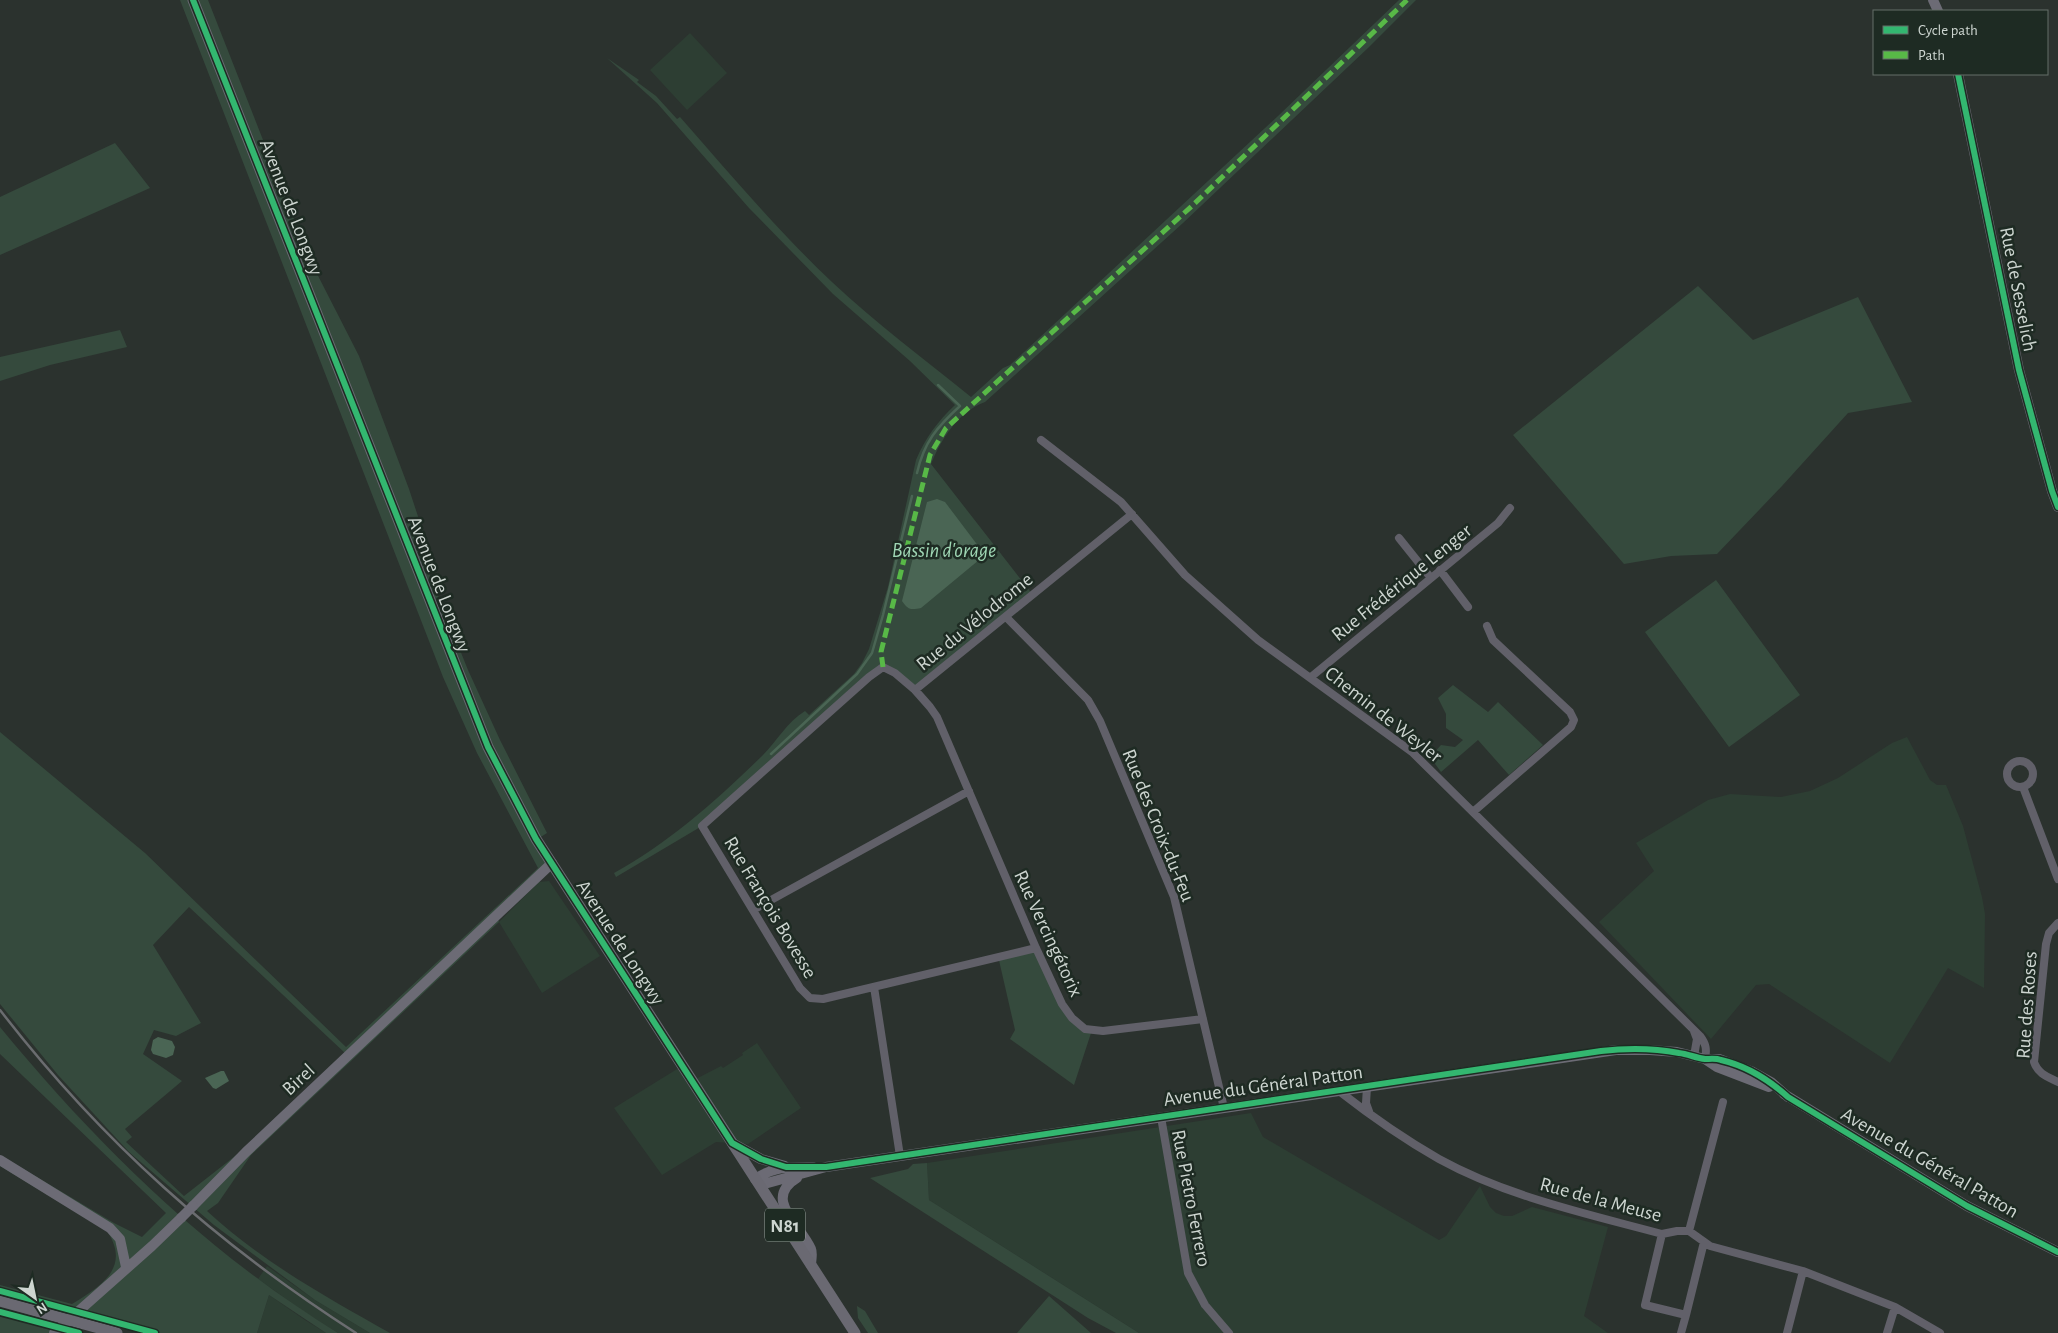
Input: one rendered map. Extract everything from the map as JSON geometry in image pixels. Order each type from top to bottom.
[{"type":"main road","name":"Avenue de Longwy","points":[[193,0],[488,748],[536,840],[855,1333]]},
{"type":"main road","name":"Rue de Sesselich","points":[[1958,75],[2019,370],[2058,507]]},
{"type":"main road","name":"Birel","points":[[54,1333],[126,1267],[152,1246],[246,1152],[552,864]]},
{"type":"main road","name":"Avenue du Général Patton","points":[[826,1167],[1616,1050],[1650,1050],[1719,1059],[1753,1072],[1771,1082],[1788,1097],[1967,1206],[2058,1252]]},
{"type":"main road","points":[[732,1143],[761,1159],[786,1167]]},
{"type":"main road","points":[[0,1160],[110,1228],[120,1239],[126,1267]]},
{"type":"main road","points":[[757,1182],[769,1170],[786,1167],[826,1167]]},
{"type":"main road","points":[[757,1182],[826,1167]]},
{"type":"main road","name":"N81","points":[[811,1265],[812,1251],[783,1204],[782,1194],[793,1180],[826,1167]]},
{"type":"main road","points":[[0,1301],[117,1333]]},
{"type":"street","name":"Chemin de Weyler","points":[[1041,440],[1111,493],[1185,574],[1258,640],[1412,752],[1694,1031],[1705,1043],[1706,1051],[1699,1057]]},
{"type":"street","name":"Rue Frédérique Lenger","points":[[1311,677],[1498,522],[1510,508]]},
{"type":"street","name":"Rue du Vélodrome","points":[[702,826],[869,677],[883,667],[895,673],[915,690],[1132,514]]},
{"type":"street","points":[[1399,538],[1432,578]]},
{"type":"street","points":[[1440,570],[1468,607]]},
{"type":"street","name":"Rue des Croix-du-Feu","points":[[1006,617],[1088,700],[1100,721],[1174,897],[1224,1108]]},
{"type":"street","points":[[1473,812],[1572,727],[1574,720],[1570,712],[1493,640],[1487,626]]},
{"type":"street","name":"Rue Vercingétorix","points":[[915,690],[937,716],[1036,948],[1062,1004],[1072,1018],[1085,1029],[1104,1031],[1202,1019]]},
{"type":"street","points":[[2022,787],[2058,879]]},
{"type":"street","points":[[753,910],[969,791]]},
{"type":"street","name":"Rue François Bovesse","points":[[702,826],[800,988],[810,998],[823,999],[1036,948]]},
{"type":"street","name":"Rue des Roses","points":[[2058,923],[2049,932],[2046,944],[2034,1062],[2042,1074],[2058,1082]]},
{"type":"street","points":[[874,987],[900,1156]]},
{"type":"street","points":[[1367,1086],[1366,1103],[1371,1116]]},
{"type":"street","name":"Rue de la Meuse","points":[[1339,1091],[1371,1116],[1440,1160],[1482,1179],[1537,1200],[1662,1234],[1678,1230],[1689,1231]]},
{"type":"street","points":[[1723,1102],[1689,1231],[1715,1248],[1803,1271],[1895,1307],[1940,1333]]},
{"type":"street","name":"Rue Pietro Ferrero","points":[[1161,1117],[1188,1273],[1205,1305],[1229,1333]]},
{"type":"street","points":[[1662,1234],[1645,1305],[1686,1315]]},
{"type":"street","points":[[1681,1333],[1704,1242]]},
{"type":"street","points":[[1787,1333],[1803,1271]]},
{"type":"street","points":[[1888,1333],[1895,1307]]},
{"type":"shaded area","points":[[180,0],[208,0],[311,262],[359,356],[409,489],[432,559],[425,563],[468,670],[500,740],[547,833],[536,840],[552,863],[497,915],[499,922],[251,1155],[218,1203],[207,1211],[249,1246],[272,1262],[318,1292],[390,1333],[370,1333],[315,1300],[214,1225],[129,1152],[58,1075],[0,1004],[0,732],[145,853],[346,1047],[538,868],[477,753],[443,677]],"holes":[[[189,907],[345,1053],[244,1149],[184,1196],[126,1142],[132,1137],[125,1129],[182,1081],[143,1054],[154,1030],[176,1036],[201,1023],[153,945]]]},
{"type":"shaded area","points":[[1399,0],[1416,0],[1183,223],[985,402],[976,406],[959,419],[940,445],[931,464],[1033,595],[915,690],[883,667],[702,826],[616,877],[614,873],[654,848],[711,804],[763,755],[787,726],[805,711],[809,715],[854,674],[862,663],[869,649],[888,587],[916,460],[932,430],[955,405],[910,361],[833,294],[749,208],[657,103],[607,58],[639,80],[637,82],[656,96],[677,119],[680,117],[773,222],[832,282],[971,397],[1003,368],[1010,365],[1278,116]]},
{"type":"shaded area","points":[[690,33],[727,73],[687,110],[650,70]]},
{"type":"shaded area","points":[[115,143],[150,188],[0,255],[0,197]]},
{"type":"shaded area","points":[[1698,286],[1753,340],[1858,297],[1912,402],[1848,413],[1717,554],[1671,556],[1624,564],[1513,435]]},
{"type":"shaded area","points":[[120,330],[127,347],[50,365],[0,381],[0,357]]},
{"type":"shaded area","points":[[1716,580],[1800,695],[1729,747],[1645,632]]},
{"type":"shaded area","points":[[1453,685],[1488,712],[1498,702],[1543,745],[1509,775],[1478,740],[1441,772],[1430,757],[1441,745],[1455,747],[1463,740],[1446,728],[1446,714],[1438,698]]},
{"type":"shaded area","points":[[1907,737],[1930,780],[1937,785],[1946,785],[1963,826],[1985,914],[1984,988],[1948,968],[1890,1063],[1769,984],[1756,985],[1711,1039],[1599,922],[1654,871],[1636,843],[1708,800],[1730,794],[1781,797],[1810,791],[1838,778],[1892,743]]},
{"type":"shaded area","points":[[549,881],[600,956],[542,993],[499,922],[539,882]]},
{"type":"shaded area","points":[[1036,948],[1072,1018],[1092,1030],[1074,1085],[1010,1039],[1015,1030],[998,956]]},
{"type":"shaded area","points":[[0,1027],[76,1114],[156,1194],[243,1267],[289,1301],[338,1333],[326,1333],[269,1295],[257,1333],[155,1333],[0,1291],[0,1285],[72,1304],[103,1282],[110,1274],[116,1255],[114,1244],[107,1231],[0,1166],[0,1155],[114,1223],[142,1237],[166,1213],[0,1054]]},
{"type":"shaded area","points":[[757,1043],[801,1108],[748,1144],[716,1142],[662,1175],[614,1108],[682,1066],[692,1081],[721,1066],[723,1068]]},
{"type":"shaded area","points":[[1251,1113],[1263,1137],[1439,1240],[1446,1236],[1480,1186],[1490,1207],[1496,1213],[1504,1216],[1512,1216],[1532,1207],[1608,1227],[1584,1316],[1608,1333],[1139,1333],[929,1200],[927,1163]]},
{"type":"shaded area","points":[[927,1163],[929,1200],[1139,1333],[1116,1333],[1088,1318],[870,1178],[908,1169],[913,1164]]},
{"type":"shaded area","points":[[267,1266],[315,1300],[370,1333],[338,1333],[307,1314],[258,1279]]},
{"type":"shaded area","points":[[269,1295],[305,1320],[326,1333],[257,1333]]},
{"type":"shaded area","points":[[1049,1296],[1091,1333],[1017,1333]]},
{"type":"shaded area","points":[[857,1306],[865,1311],[878,1333],[868,1333],[858,1318]]},
{"type":"shaded area","points":[[0,1312],[79,1333],[0,1333]]},
{"type":"water","name":"Bassin d'orage","points":[[937,499],[945,502],[985,555],[921,608],[910,609],[902,601],[927,502]]},
{"type":"water","points":[[158,1037],[172,1041],[175,1047],[173,1055],[166,1058],[153,1054],[151,1050],[153,1040]]},
{"type":"water","points":[[224,1071],[229,1081],[216,1089],[213,1088],[205,1078]]},
{"type":"waterway","points":[[917,473],[923,452],[932,436],[960,406],[938,385]]},
{"type":"waterway","points":[[771,754],[857,674],[872,653],[912,496]]},
{"type":"railway","points":[[0,1010],[79,1103],[120,1146],[164,1187],[256,1263],[356,1333]]},
{"type":"marked path","points":[[883,667],[881,652],[930,455],[946,428],[1193,205],[1407,0]]},
{"type":"cycle path","points":[[193,0],[488,747],[536,839],[732,1143],[761,1159],[786,1167],[826,1167],[1601,1051],[1650,1049],[1719,1059],[1748,1070],[1773,1084],[1788,1097],[1967,1206],[2058,1252]]},
{"type":"cycle path","points":[[1958,75],[2019,370],[2058,507]]},
{"type":"cycle path","points":[[0,1291],[155,1333]]},
{"type":"cycle path","points":[[0,1312],[79,1333]]}]
